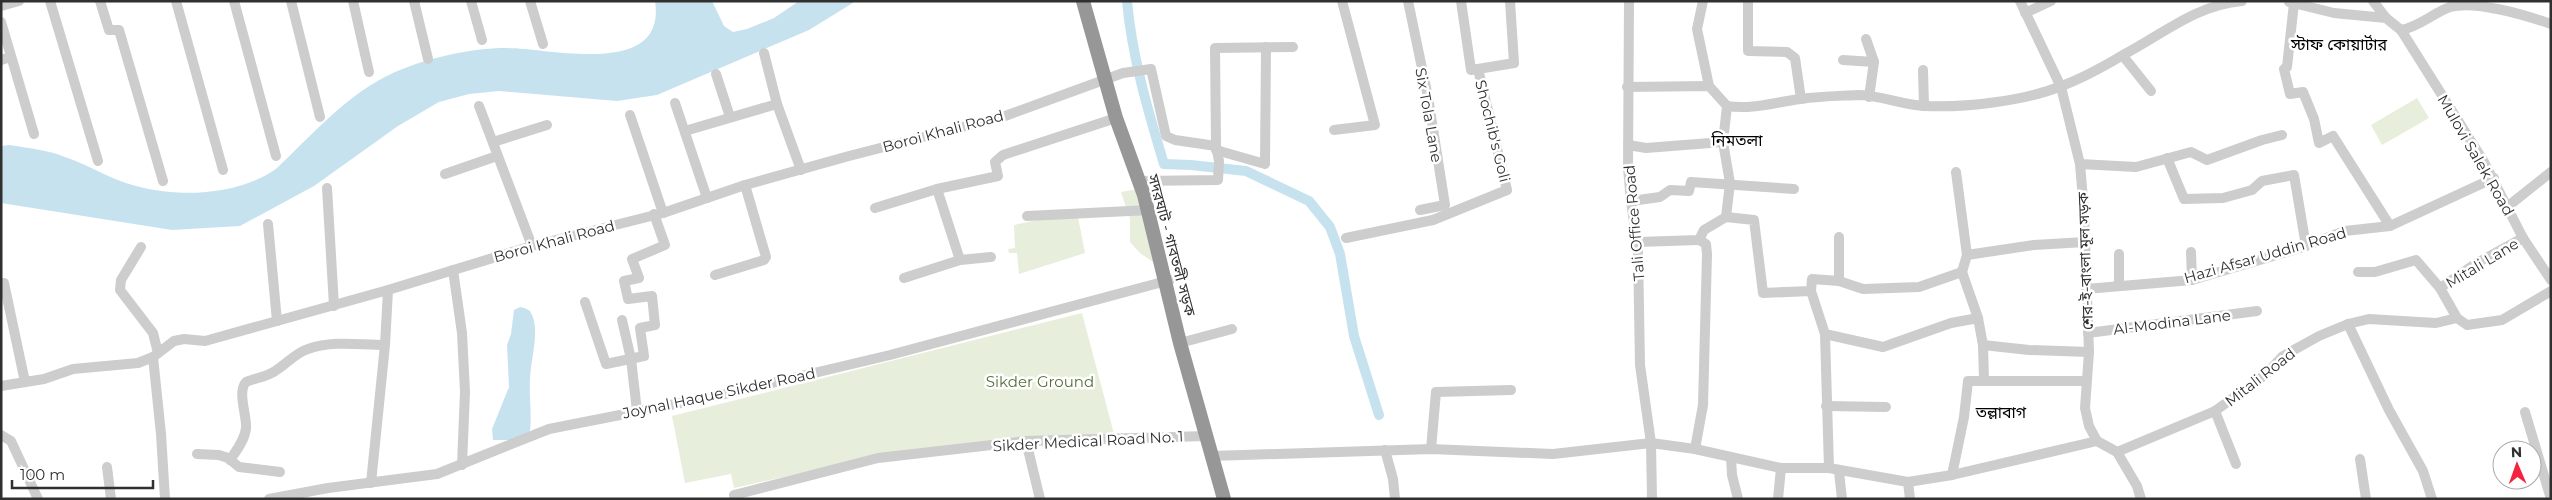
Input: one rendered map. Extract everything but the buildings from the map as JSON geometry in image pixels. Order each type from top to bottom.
[{"type":"highway","name":"সদরঘাট - গাবতলী সড়ক","points":[[1083,1],[1116,118],[1149,210],[1168,281],[1180,343],[1224,499]]},
{"type":"street","points":[[1,6],[19,1]]},
{"type":"street","points":[[50,1],[98,161]]},
{"type":"street","points":[[100,1],[109,30],[119,30],[163,181]]},
{"type":"street","points":[[176,1],[223,170]]},
{"type":"street","points":[[234,1],[276,156]]},
{"type":"street","points":[[291,1],[320,117]]},
{"type":"street","points":[[353,1],[369,72]]},
{"type":"street","points":[[414,1],[428,59]]},
{"type":"street","points":[[471,1],[482,40]]},
{"type":"street","points":[[530,1],[543,44]]},
{"type":"street","points":[[1334,130],[1375,125],[1342,1]]},
{"type":"street","name":"Six Tola Lane","points":[[1408,1],[1428,97],[1444,205],[1420,210]]},
{"type":"street","name":"Shochib's Goli","points":[[1346,238],[1433,220],[1507,190],[1478,69],[1470,70],[1461,1]]},
{"type":"street","points":[[1478,69],[1514,63],[1510,1]]},
{"type":"street","name":"Tali Office Road","points":[[1629,1],[1627,88],[1630,201],[1637,242],[1640,366],[1651,443],[1652,499]]},
{"type":"street","points":[[1703,1],[1697,29],[1709,86],[1726,106],[1723,142],[1730,183],[1726,217]]},
{"type":"street","points":[[1748,1],[1748,51],[1787,52],[1795,58],[1800,99]]},
{"type":"street","name":"শের-ই-বাংলা মূল সড়ক","points":[[2020,1],[2061,87],[2080,164],[2089,352],[2085,381],[2085,408],[2089,426],[2097,441]]},
{"type":"street","points":[[2025,13],[2051,1]]},
{"type":"street","points":[[1726,106],[1754,108],[1800,99],[1860,95],[1924,106],[1950,106],[2019,98],[2061,87],[2123,56],[2181,20],[2200,11],[2228,2],[2242,1]]},
{"type":"street","name":"Mulovi Salek Road","points":[[2373,1],[2386,18],[2401,30],[2494,178],[2523,238],[2549,275]]},
{"type":"street","points":[[2386,18],[2334,13],[2290,2],[2287,67],[2284,69],[2290,94],[2303,92],[2314,118],[2319,142],[2333,136],[2390,226]]},
{"type":"street","points":[[2401,30],[2410,29],[2451,7],[2466,2],[2551,24]]},
{"type":"street","points":[[1,22],[6,59],[34,134]]},
{"type":"street","points":[[1866,39],[1874,62],[1869,97]]},
{"type":"street","points":[[1217,152],[1265,164],[1266,47]]},
{"type":"street","points":[[1139,181],[1218,180],[1215,48],[1293,47]]},
{"type":"street","points":[[764,53],[777,104],[800,170]]},
{"type":"street","points":[[2123,56],[2151,90]]},
{"type":"street","points":[[1843,60],[1874,62]]},
{"type":"street","name":"Boroi Khali Road","points":[[1,386],[44,379],[73,369],[128,364],[155,355],[174,341],[184,339],[205,341],[334,306],[532,246],[659,214],[745,185],[1005,116],[1124,73],[1151,69],[1166,136],[1217,152]]},
{"type":"street","points":[[1923,70],[1924,106]]},
{"type":"street","points":[[716,74],[730,117]]},
{"type":"street","points":[[1627,88],[1709,86]]},
{"type":"street","points":[[674,103],[707,198]]},
{"type":"street","points":[[685,131],[777,104]]},
{"type":"street","points":[[479,106],[532,246]]},
{"type":"street","points":[[585,302],[606,364],[644,356],[640,328],[655,324],[652,296],[628,298],[624,281],[639,278],[632,259],[665,245],[659,214],[630,115]]},
{"type":"street","points":[[875,208],[937,189],[998,176],[995,162],[1003,155],[1116,118]]},
{"type":"street","points":[[493,142],[547,126]]},
{"type":"street","points":[[2080,164],[2136,167],[2191,152],[2207,160],[2262,140],[2282,136]]},
{"type":"street","points":[[1628,145],[1646,148],[1723,142]]},
{"type":"street","points":[[445,174],[497,156]]},
{"type":"street","points":[[2167,158],[2184,199],[2223,198],[2252,190],[2262,181],[2294,175],[2306,246]]},
{"type":"street","points":[[1956,172],[1967,255],[1962,272],[1978,318],[1983,344],[1984,380]]},
{"type":"street","points":[[2507,206],[2551,172]]},
{"type":"street","name":"Hazi Afsar Uddin Road","points":[[2086,289],[2192,280],[2306,246],[2345,231],[2390,226],[2494,178]]},
{"type":"street","points":[[1630,201],[1660,197],[1670,190],[1689,190],[1691,182],[1730,183],[1794,189]]},
{"type":"street","points":[[715,275],[764,260],[766,257],[745,185]]},
{"type":"street","points":[[327,188],[334,306]]},
{"type":"street","points":[[937,189],[960,260]]},
{"type":"street","points":[[1027,216],[1149,210]]},
{"type":"street","points":[[1699,240],[1704,230],[1726,217],[1754,220],[1762,293],[1811,291]]},
{"type":"street","points":[[268,224],[276,321]]},
{"type":"street","points":[[1838,237],[1839,281]]},
{"type":"street","name":"Mitali Lane","points":[[2440,288],[2475,264],[2523,238]]},
{"type":"street","points":[[1637,242],[1699,240],[1706,244],[1703,405],[1696,450]]},
{"type":"street","points":[[1967,255],[2034,245],[2085,242]]},
{"type":"street","points":[[141,247],[121,280],[120,290],[153,334],[162,434],[165,499]]},
{"type":"street","points":[[2191,252],[2192,280]]},
{"type":"street","points":[[2119,254],[2119,286]]},
{"type":"street","points":[[904,278],[960,260],[991,257]]},
{"type":"street","name":"Mitali Lane","points":[[2358,272],[2375,272],[2416,260],[2440,288],[2457,318]]},
{"type":"street","points":[[453,270],[462,333],[465,392],[462,465]]},
{"type":"street","points":[[1842,499],[1834,470],[1826,406],[1825,334],[1811,291],[1812,278],[1839,281],[1863,289],[1919,287],[1962,272]]},
{"type":"street","name":"Joynal Haque Sikder Road","points":[[274,498],[436,474],[549,428],[721,395],[890,355],[1168,281]]},
{"type":"street","points":[[4,283],[25,382]]},
{"type":"street","points":[[371,483],[385,345],[388,290]]},
{"type":"street","points":[[2457,318],[2467,325],[2502,320],[2551,291]]},
{"type":"street","name":"Al-Modina Lane","points":[[2088,333],[2257,312]]},
{"type":"street","points":[[1825,334],[1883,347],[1952,323],[1978,318]]},
{"type":"street","name":"Mitali Road","points":[[2117,452],[2215,411],[2265,375],[2283,356],[2319,336],[2348,324],[2369,319],[2436,323],[2457,318]]},
{"type":"street","points":[[622,320],[631,359],[637,411]]},
{"type":"street","points":[[2348,324],[2389,410],[2423,472],[2432,499]]},
{"type":"street","points":[[1180,343],[1232,329]]},
{"type":"street","points":[[230,460],[240,444],[246,429],[243,388],[246,382],[274,372],[298,354],[315,347],[344,342],[358,345],[385,345]]},
{"type":"street","points":[[1983,344],[2029,350],[2089,352]]},
{"type":"street","points":[[1952,475],[1964,417],[1968,381],[2085,381]]},
{"type":"street","points":[[1431,449],[1436,392],[1511,390]]},
{"type":"street","points":[[1826,406],[1886,407]]},
{"type":"street","points":[[2215,411],[2236,464]]},
{"type":"street","points":[[2525,412],[2551,499]]},
{"type":"street","points":[[1,435],[11,441],[38,499]]},
{"type":"street","name":"Sikder Medical Road No. 1","points":[[734,497],[878,458],[1026,441],[1207,436]]},
{"type":"street","points":[[1026,441],[1040,499]]},
{"type":"street","points":[[1212,456],[1431,449],[1553,454],[1651,443],[1696,450],[1781,468],[1834,470],[1908,482],[1952,475],[2097,441],[2117,452],[2137,486],[2141,499]]},
{"type":"street","points":[[1386,450],[1393,479],[1394,499]]},
{"type":"street","points":[[197,454],[219,455],[239,467],[280,472]]},
{"type":"street","points":[[1731,458],[1732,475],[1738,499]]},
{"type":"street","points":[[2360,459],[2366,499]]},
{"type":"street","points":[[107,467],[111,499]]},
{"type":"street","points":[[1778,499],[1781,468]]},
{"type":"street","points":[[1908,482],[1910,499]]},
{"type":"green space","points":[[2417,98],[2429,118],[2382,145],[2371,125]]},
{"type":"green space","points":[[1138,189],[1162,268],[1140,253],[1130,242],[1130,219],[1121,192]]},
{"type":"green space","points":[[1077,212],[1085,253],[1019,274],[1017,253],[1009,253],[1008,249],[1015,248],[1014,225]]},
{"type":"green space","name":"Sikder Ground","points":[[1082,313],[1114,434],[824,468],[734,488],[731,474],[685,483],[672,416]]},
{"type":"water","points":[[655,1],[712,1],[724,26],[733,32],[747,29],[774,18],[799,1],[856,1],[809,30],[657,95],[617,101],[499,91],[469,94],[439,102],[398,126],[314,186],[240,226],[172,230],[1,203],[1,146],[9,145],[52,153],[74,160],[118,180],[153,190],[190,193],[227,189],[261,178],[276,169],[346,103],[362,91],[395,72],[435,58],[492,48],[575,54],[601,54],[624,50],[643,41],[654,25]]},
{"type":"water","points":[[520,307],[530,311],[535,330],[530,373],[530,431],[520,440],[493,440],[492,429],[509,387],[507,345],[511,334],[514,310]]},
{"type":"waterway","points":[[1127,1],[1137,63],[1164,164],[1246,171],[1309,201],[1330,227],[1340,254],[1354,336],[1379,415]]},
{"type":"district","name":"স্টাফ কোয়ার্টার","points":[[2339,44]]},
{"type":"district","name":"নিমতলা","points":[[1737,140]]},
{"type":"district","name":"তল্লাবাগ","points":[[2001,412]]}]
